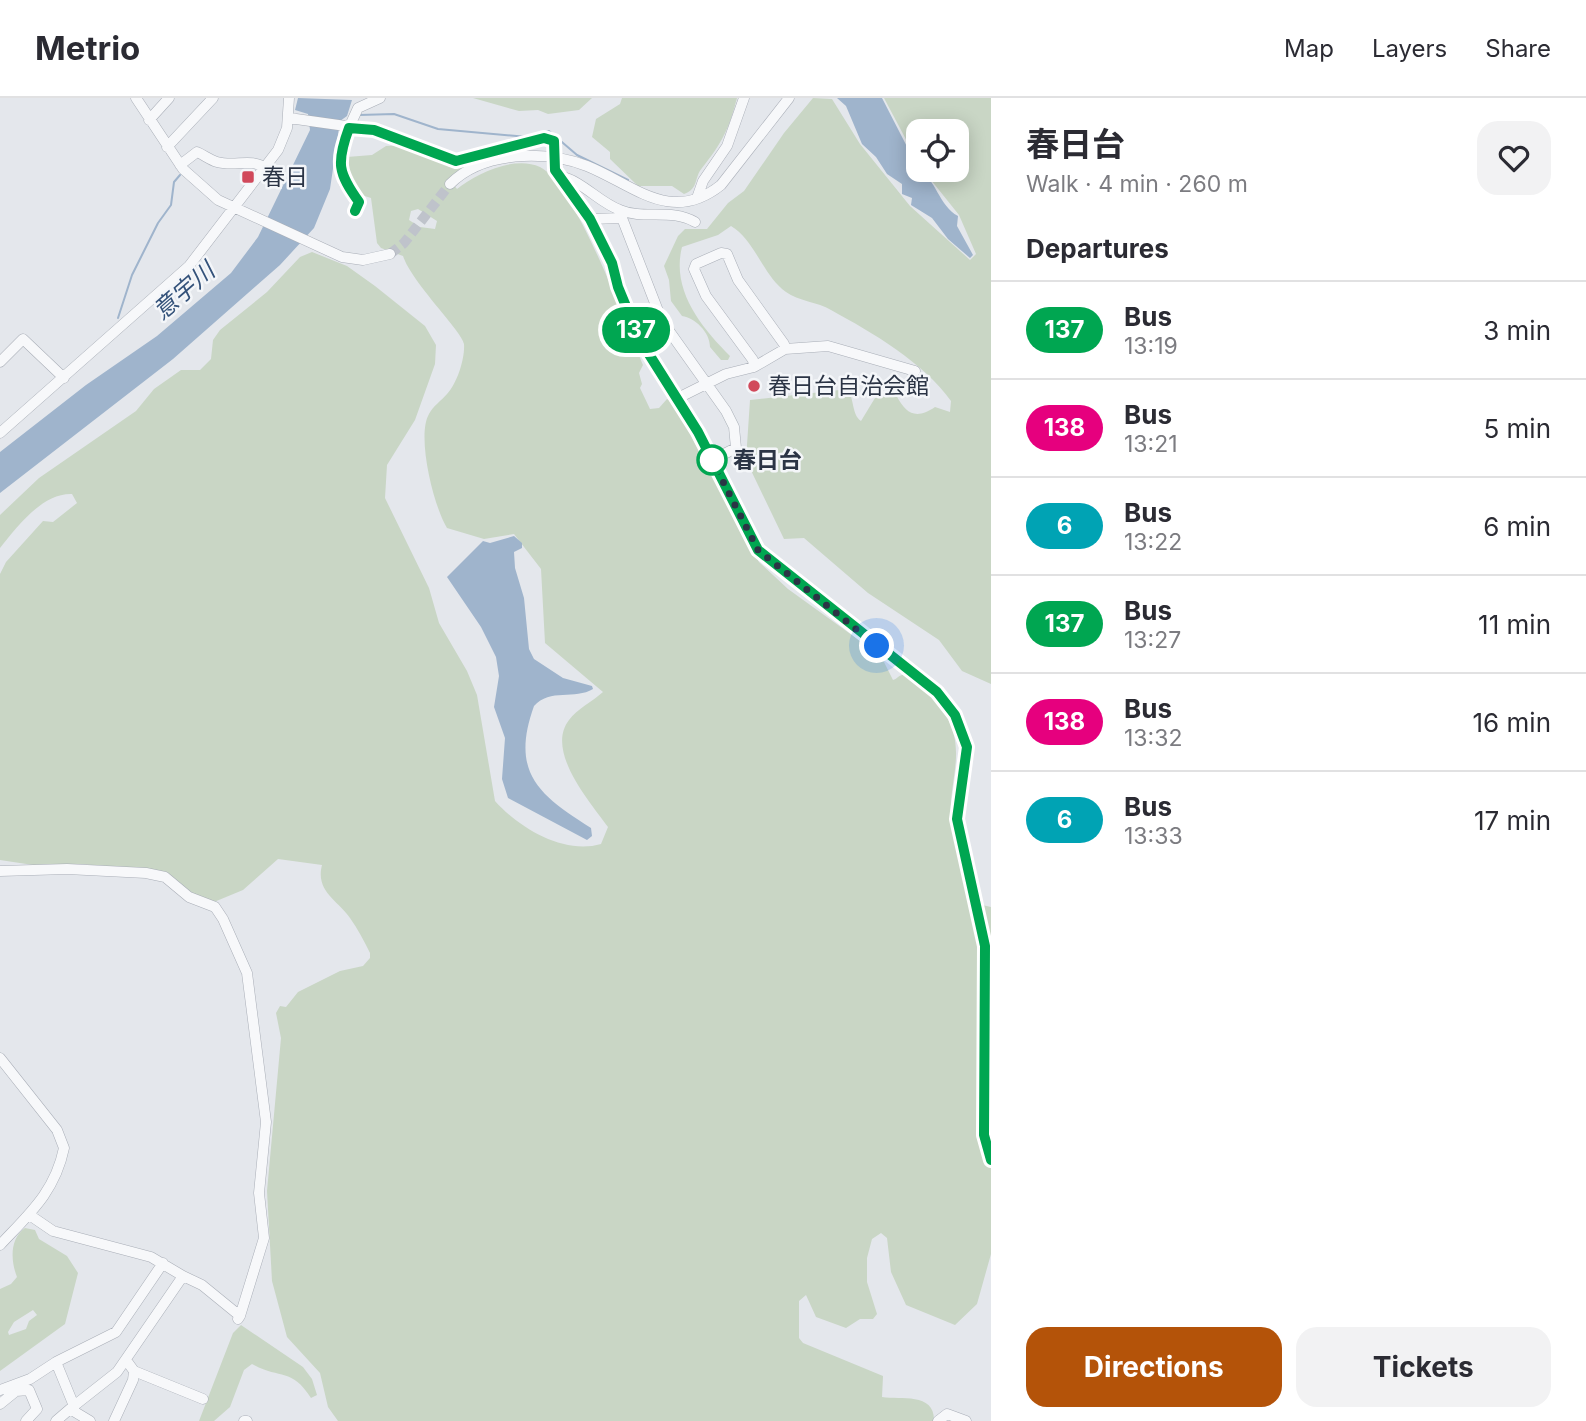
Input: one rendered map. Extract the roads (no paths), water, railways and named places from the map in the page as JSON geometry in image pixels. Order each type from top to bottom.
[{"type":"street","points":[[136,98],[180,165],[198,185],[233,209],[309,243],[358,260],[390,254]]},
{"type":"street","points":[[149,120],[169,98]]},
{"type":"street","points":[[167,147],[213,98]]},
{"type":"street","points":[[0,433],[180,276],[266,168],[283,140],[291,119],[289,98]]},
{"type":"street","points":[[355,211],[359,202],[344,183],[340,167],[347,127],[362,104],[380,98]]},
{"type":"street","points":[[697,198],[703,181],[727,146],[744,98]]},
{"type":"street","points":[[450,184],[469,170],[492,160],[555,159],[587,166],[654,199],[674,201],[697,198],[709,193],[726,179],[789,98]]},
{"type":"street","points":[[291,119],[374,130],[456,161],[550,138],[556,145],[555,159],[559,176],[590,219],[612,263],[618,287],[640,340],[678,398],[758,550],[937,692],[962,728],[967,747],[958,832],[985,946],[984,1135],[991,1160]]},
{"type":"street","points":[[180,165],[197,152],[216,162],[238,165],[255,162],[266,168]]},
{"type":"street","points":[[559,176],[570,178],[621,214],[662,321],[708,383],[734,427],[736,445],[733,452],[712,460]]},
{"type":"street","points":[[590,219],[621,214],[672,213],[695,222]]},
{"type":"street","points":[[754,367],[753,360],[706,296],[694,269],[696,264],[721,253],[727,254],[738,280],[785,344],[785,349]]},
{"type":"street","points":[[0,362],[23,339],[64,378]]},
{"type":"street","points":[[678,398],[734,372],[754,367],[785,349],[828,346],[915,371]]},
{"type":"street","points":[[0,872],[67,869],[155,875],[176,884],[189,897],[215,907],[247,973],[266,1122],[259,1193],[264,1238],[239,1318],[202,1285],[163,1263],[128,1249],[53,1231],[31,1216]]},
{"type":"street","points":[[0,1058],[57,1130],[64,1148],[55,1178],[31,1216],[0,1245]]},
{"type":"street","points":[[0,1390],[30,1379],[55,1362],[119,1328],[163,1263]]},
{"type":"street","points":[[56,1421],[109,1381],[183,1276]]},
{"type":"street","points":[[126,1360],[134,1371],[203,1399]]},
{"type":"street","points":[[55,1362],[72,1408],[90,1421]]},
{"type":"street","points":[[114,1421],[133,1380],[134,1371]]},
{"type":"street","points":[[0,1404],[16,1391],[29,1390],[37,1409],[26,1421]]},
{"type":"street","points":[[938,1421],[947,1414],[966,1421]]},
{"type":"water","points":[[298,98],[352,100],[347,116],[340,121],[330,189],[314,228],[280,265],[173,359],[0,493],[0,452],[86,385],[157,336],[231,273],[258,237],[310,130],[308,114],[295,110]]},
{"type":"water","points":[[837,98],[882,98],[906,145],[906,182],[931,182],[946,206],[958,216],[957,226],[973,255],[970,258],[948,239],[932,218],[911,205],[912,198],[902,194],[902,184],[887,174],[876,157],[862,144],[846,106]]},
{"type":"water","points":[[514,536],[522,543],[522,548],[514,552],[515,568],[524,598],[529,649],[534,659],[563,678],[592,686],[593,689],[578,694],[547,697],[534,706],[527,729],[525,749],[534,780],[544,793],[591,828],[592,836],[587,840],[508,798],[502,779],[505,738],[494,707],[499,676],[496,657],[481,627],[447,577],[483,541],[490,543]]},
{"type":"waterway","points":[[359,115],[394,114],[438,129],[528,137],[549,131],[577,155],[628,180]]},
{"type":"waterway","points":[[118,318],[132,275],[158,223],[171,205],[174,182],[180,175]]},
{"type":"tunnel","points":[[390,254],[404,243],[450,184]]},
{"type":"place","name":"春日","points":[[248,177]]},
{"type":"place","name":"春日台自治会館","points":[[754,386]]},
{"type":"place","name":"春日台","points":[[712,460]]},
{"type":"water label","name":"意宇川","points":[[184,291]]}]
